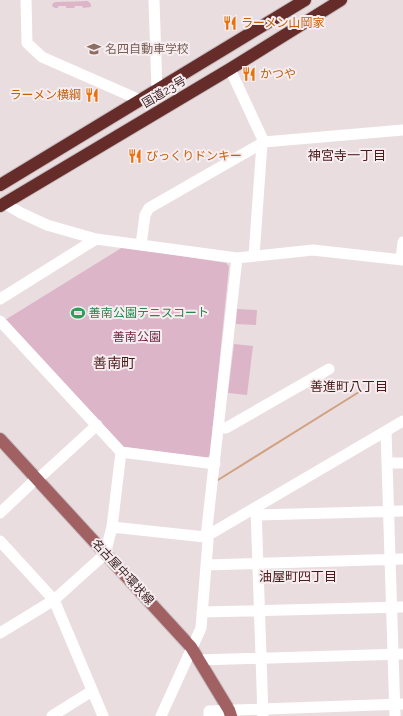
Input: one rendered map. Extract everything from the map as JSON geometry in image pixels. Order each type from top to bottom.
[{"type":"highway","name":"国道23号","points":[[0,185],[305,0]]},
{"type":"highway","name":"国道23号","points":[[2,204],[230,69],[341,0]]},
{"type":"main road","name":"名古屋中環状線","points":[[0,439],[191,647],[230,713]]},
{"type":"street","points":[[26,0],[27,43],[42,57],[140,100]]},
{"type":"street","points":[[154,0],[157,90]]},
{"type":"street","points":[[230,69],[263,142],[254,256]]},
{"type":"street","points":[[140,245],[145,215],[148,208],[263,142],[403,130]]},
{"type":"street","points":[[2,204],[46,225],[96,239],[237,258],[313,250],[402,260],[403,242]]},
{"type":"street","points":[[0,299],[96,239]]},
{"type":"street","points":[[161,716],[191,647],[201,628],[208,541],[206,537],[237,258]]},
{"type":"street","points":[[0,321],[121,452],[214,464]]},
{"type":"street","points":[[218,427],[226,428],[329,369]]},
{"type":"street","points":[[112,527],[206,537],[256,512],[403,421]]},
{"type":"street","points":[[0,513],[97,425]]},
{"type":"street","points":[[386,431],[392,607],[398,654],[399,704],[395,716]]},
{"type":"street","points":[[0,633],[54,600],[106,554],[112,527],[121,452]]},
{"type":"street","points":[[387,463],[403,463]]},
{"type":"street","points":[[256,512],[403,511]]},
{"type":"street","points":[[256,512],[263,712]]},
{"type":"street","points":[[0,541],[54,600],[103,716]]},
{"type":"street","points":[[206,565],[403,559]]},
{"type":"street","points":[[202,612],[403,607]]},
{"type":"street","points":[[200,660],[398,654]]},
{"type":"street","points":[[52,716],[92,691]]},
{"type":"street","points":[[208,716],[209,711],[230,713],[263,712],[399,704]]},
{"type":"green space","points":[[88,1],[91,4],[91,7],[83,8],[82,6],[75,6],[74,8],[66,8],[66,6],[58,6],[58,8],[55,8],[52,6],[53,3],[56,2]]},
{"type":"green space","name":"善南公園","points":[[123,247],[226,263],[229,266],[210,455],[207,458],[124,447],[5,320]]},
{"type":"green space","points":[[237,309],[257,310],[256,325],[236,324]]},
{"type":"green space","points":[[234,344],[253,346],[247,395],[228,393]]},
{"type":"waterway","points":[[218,480],[359,392]]},
{"type":"place","name":"ラーメン山岡家","points":[[230,23]]},
{"type":"place","name":"名四自動車学校","points":[[94,49]]},
{"type":"place","name":"かつや","points":[[249,74]]},
{"type":"place","name":"ラーメン横綱","points":[[92,95]]},
{"type":"place","name":"びっくりドンキー","points":[[135,156]]},
{"type":"place","name":"善南公園テニスコート","points":[[78,313]]},
{"type":"district","name":"神宮寺一丁目","points":[[347,155]]},
{"type":"district","name":"善南町","points":[[114,363]]},
{"type":"district","name":"善進町八丁目","points":[[349,386]]},
{"type":"district","name":"油屋町四丁目","points":[[298,576]]}]
